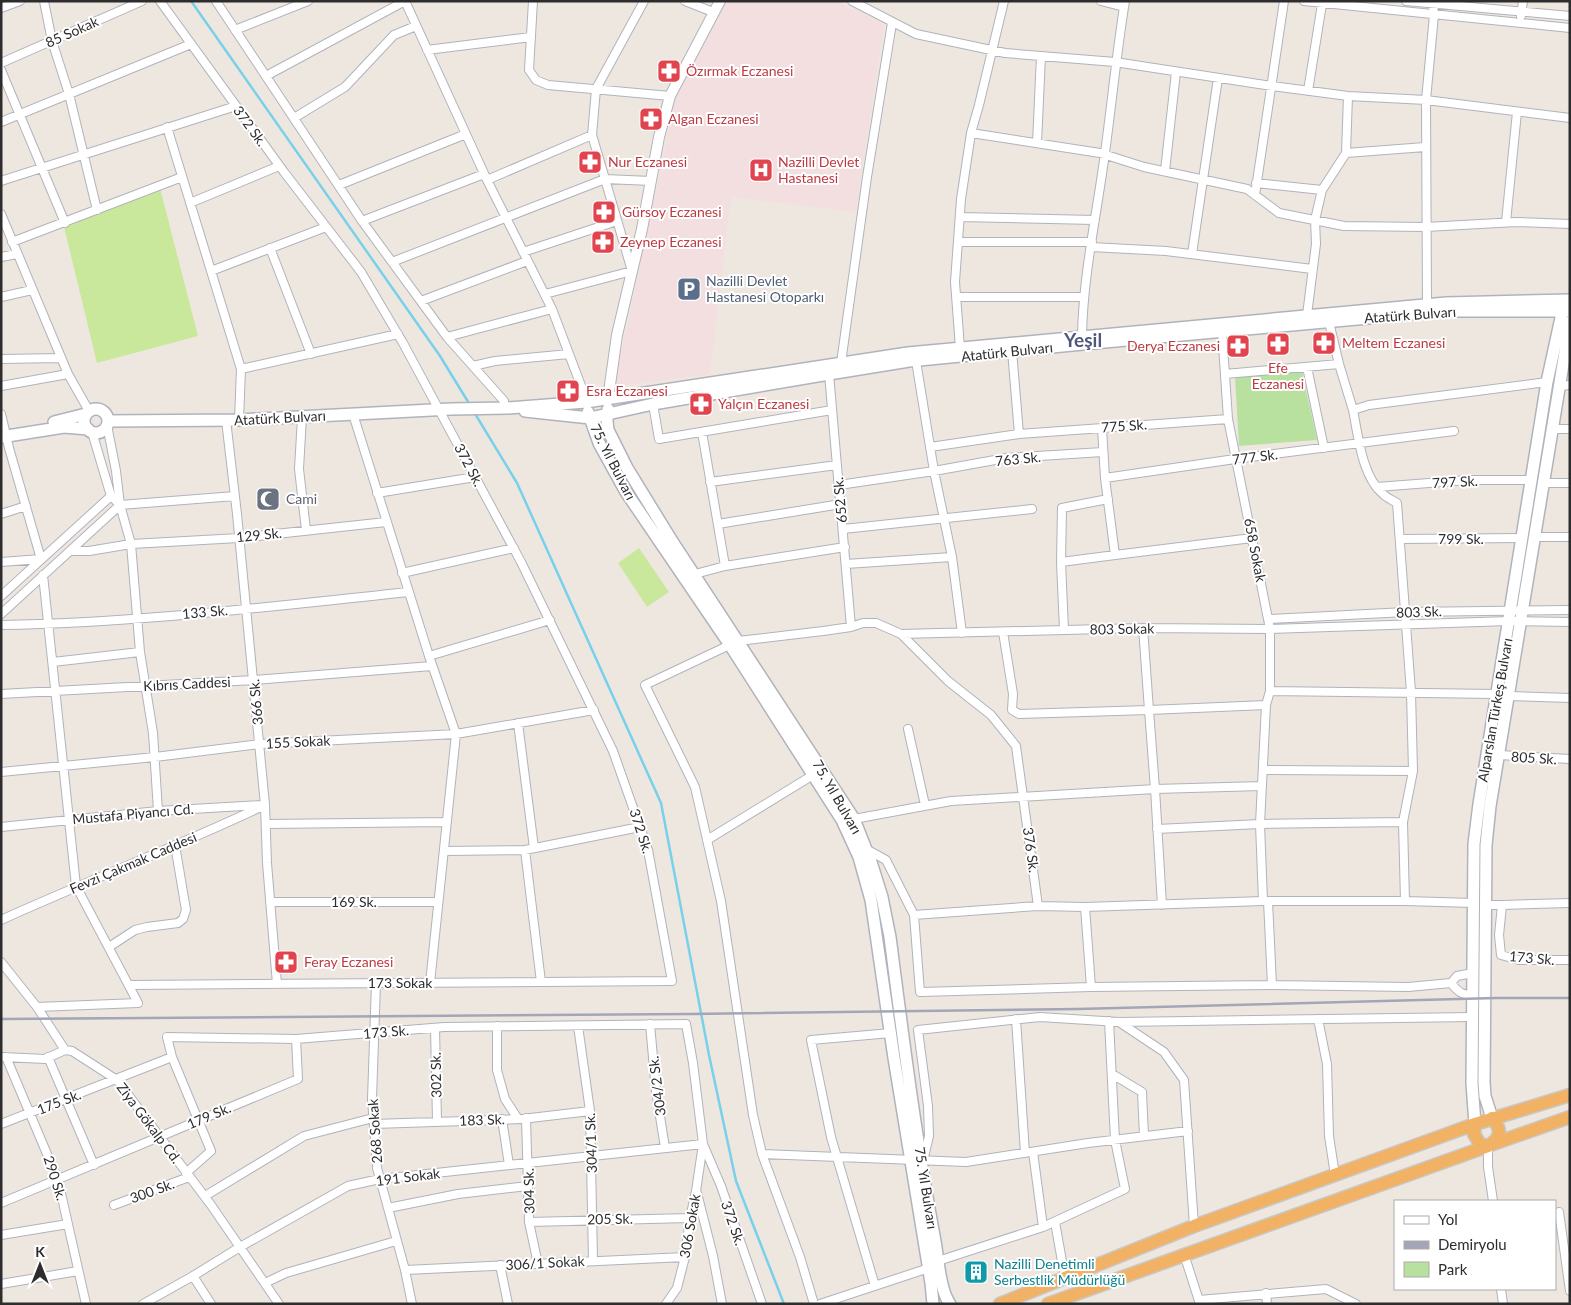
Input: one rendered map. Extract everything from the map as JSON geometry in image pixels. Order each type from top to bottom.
[{"type":"highway","points":[[1000,1304],[1194,1226],[1492,1118],[1570,1095]]},
{"type":"highway","points":[[1048,1304],[1570,1117]]},
{"type":"highway","points":[[1475,1124],[1476,1139],[1480,1144],[1488,1146],[1495,1141],[1499,1132],[1492,1118]]},
{"type":"main road","name":"Atatürk Bulvarı","points":[[108,423],[238,420],[505,408],[586,402],[908,353],[1307,316],[1445,307],[1567,303]]},
{"type":"main road","name":"Alparslan Türkeş Bulvarı","points":[[1492,1118],[1485,1096],[1484,1082],[1486,845],[1490,806],[1499,756],[1510,616],[1547,382],[1567,303]]},
{"type":"main road","name":"Atatürk Bulvarı","points":[[505,408],[590,418],[607,416],[653,404],[916,361],[1329,322],[1398,311],[1427,304],[1445,307]]},
{"type":"main road","name":"Alparslan Türkeş Bulvarı","points":[[1475,1124],[1472,1083],[1474,844],[1503,695],[1522,622],[1552,429],[1565,386],[1570,322]]},
{"type":"main road","name":"75. Yıl Bulvarı","points":[[608,400],[608,430],[627,468],[670,538],[695,574],[734,643],[842,820],[859,857],[871,900],[891,1033],[919,1161]]},
{"type":"main road","name":"75. Yıl Bulvarı","points":[[586,402],[599,443],[626,492],[734,643],[854,819],[866,849],[882,897],[890,937],[934,1264],[933,1304]]},
{"type":"main road","points":[[4,435],[64,427],[100,432],[108,423],[106,414],[101,410],[92,409],[88,413],[84,422],[90,430]]},
{"type":"main road","points":[[4,435],[88,413]]},
{"type":"main road","name":"75. Yıl Bulvarı","points":[[934,1264],[950,1304]]},
{"type":"street","points":[[1,8],[20,1]]},
{"type":"street","points":[[44,1],[52,41],[69,94],[97,210]]},
{"type":"street","name":"85 Sokak","points":[[1,63],[142,1]]},
{"type":"street","name":"372 Sk.","points":[[160,1],[279,166],[361,272],[445,410],[476,477],[514,548],[613,751],[648,850],[672,981]]},
{"type":"street","points":[[216,1],[362,221],[447,337],[504,401],[505,408]]},
{"type":"street","points":[[235,30],[308,1]]},
{"type":"street","points":[[266,76],[405,1],[486,177],[552,309],[586,402]]},
{"type":"street","points":[[533,1],[529,70],[536,80],[548,85],[670,96]]},
{"type":"street","points":[[632,270],[592,135],[596,89],[644,1]]},
{"type":"street","points":[[685,1],[713,12]]},
{"type":"street","points":[[608,400],[616,335],[642,229],[659,137],[670,96],[720,1]]},
{"type":"street","points":[[852,1],[916,34],[992,51],[1115,62],[1348,96],[1426,100],[1570,118]]},
{"type":"street","points":[[960,348],[955,282],[960,218],[971,133],[1004,1]]},
{"type":"street","points":[[1082,336],[1084,297],[1124,4],[1101,1]]},
{"type":"street","points":[[1255,195],[1284,1]]},
{"type":"street","points":[[1304,1],[1570,28]]},
{"type":"street","points":[[1406,1],[1570,16]]},
{"type":"street","points":[[1520,23],[1523,1]]},
{"type":"street","points":[[1427,304],[1425,147],[1426,100],[1434,15],[1432,2]]},
{"type":"street","points":[[1308,91],[1322,4]]},
{"type":"street","points":[[841,363],[892,23]]},
{"type":"street","points":[[294,118],[345,87],[394,35],[416,26]]},
{"type":"street","points":[[427,50],[531,37]]},
{"type":"street","points":[[1,122],[191,44]]},
{"type":"street","points":[[1037,143],[1041,56]]},
{"type":"street","points":[[1,70],[65,223]]},
{"type":"street","points":[[1165,172],[1176,72]]},
{"type":"street","points":[[1192,254],[1218,78]]},
{"type":"street","points":[[1307,316],[1316,244],[1315,220],[1322,190],[1346,153],[1348,96]]},
{"type":"street","points":[[1,181],[236,106]]},
{"type":"street","points":[[1506,222],[1517,112]]},
{"type":"street","points":[[167,127],[242,369],[238,420]]},
{"type":"street","points":[[971,133],[1105,154],[1144,167],[1247,190],[1279,212],[1344,226],[1426,227],[1506,222],[1570,224]]},
{"type":"street","points":[[339,186],[466,134]]},
{"type":"street","points":[[362,221],[486,177],[592,135]]},
{"type":"street","points":[[1346,153],[1425,147]]},
{"type":"street","points":[[190,203],[279,166]]},
{"type":"street","points":[[12,242],[182,177]]},
{"type":"street","points":[[392,262],[605,179],[650,181]]},
{"type":"street","points":[[1256,184],[1322,190]]},
{"type":"street","points":[[1,214],[68,374],[88,413]]},
{"type":"street","points":[[960,218],[1095,220]]},
{"type":"street","points":[[523,252],[617,221]]},
{"type":"street","points":[[211,271],[326,227]]},
{"type":"street","points":[[958,242],[1092,244],[1312,269]]},
{"type":"street","points":[[270,248],[311,354]]},
{"type":"street","points":[[1,257],[17,254]]},
{"type":"street","points":[[421,301],[528,260]]},
{"type":"street","points":[[545,294],[632,270]]},
{"type":"street","points":[[1,297],[32,290]]},
{"type":"street","points":[[956,297],[1084,297]]},
{"type":"street","points":[[447,337],[552,309]]},
{"type":"street","points":[[1329,322],[1353,410],[1365,465],[1382,494],[1397,502],[1407,624],[1413,770],[1403,822],[1405,901]]},
{"type":"street","name":"658 Sokak","points":[[1222,332],[1228,419],[1270,629],[1270,691],[1266,704],[1260,824],[1272,985]]},
{"type":"street","points":[[242,369],[398,334]]},
{"type":"street","points":[[1012,351],[1019,434]]},
{"type":"street","points":[[473,366],[495,360],[569,354]]},
{"type":"street","points":[[1,359],[62,358]]},
{"type":"street","points":[[916,361],[934,471],[952,557],[962,633]]},
{"type":"street","points":[[1225,374],[1339,364]]},
{"type":"street","points":[[1307,367],[1324,448]]},
{"type":"street","points":[[1,386],[68,374]]},
{"type":"street","name":"652 Sk.","points":[[829,374],[851,627]]},
{"type":"street","points":[[1353,410],[1369,405],[1547,382]]},
{"type":"street","points":[[653,404],[659,439],[832,410]]},
{"type":"street","points":[[1,414],[4,435],[41,559]]},
{"type":"street","points":[[353,414],[432,666],[456,734],[430,983]]},
{"type":"street","points":[[302,417],[299,469],[306,530]]},
{"type":"street","name":"775 Sk.","points":[[930,446],[1019,434],[1228,419]]},
{"type":"street","name":"366 Sk.","points":[[226,420],[260,744],[276,984]]},
{"type":"street","points":[[108,423],[120,505],[131,544],[140,652],[153,734],[158,811]]},
{"type":"street","points":[[1102,428],[1115,555]]},
{"type":"street","points":[[1552,429],[1570,429]]},
{"type":"street","points":[[90,430],[111,496],[120,505]]},
{"type":"street","name":"777 Sk.","points":[[1106,478],[1235,459],[1454,431]]},
{"type":"street","points":[[702,432],[725,566]]},
{"type":"street","name":"763 Sk.","points":[[839,484],[934,471],[1006,458],[1104,452]]},
{"type":"street","points":[[710,482],[837,465]]},
{"type":"street","points":[[377,493],[476,477]]},
{"type":"street","name":"797 Sk.","points":[[1378,487],[1468,480],[1532,480]]},
{"type":"street","points":[[1544,483],[1570,483]]},
{"type":"street","points":[[1,596],[41,559],[54,550],[111,496]]},
{"type":"street","points":[[1,614],[120,505],[235,496]]},
{"type":"street","points":[[1064,630],[1061,562],[1062,508],[1108,499]]},
{"type":"street","points":[[718,524],[841,504]]},
{"type":"street","points":[[1,514],[26,506]]},
{"type":"street","points":[[843,529],[1032,509]]},
{"type":"street","name":"129 Sk.","points":[[70,551],[90,551],[131,544],[239,538],[386,522]]},
{"type":"street","points":[[1535,537],[1570,537]]},
{"type":"street","points":[[1061,562],[1252,538]]},
{"type":"street","name":"799 Sk.","points":[[1400,539],[1523,538]]},
{"type":"street","points":[[695,574],[725,566],[845,547]]},
{"type":"street","points":[[402,572],[514,548]]},
{"type":"street","points":[[846,564],[952,557]]},
{"type":"street","points":[[1,562],[41,559]]},
{"type":"street","points":[[37,1007],[138,1004],[76,886],[43,575]]},
{"type":"street","name":"133 Sk.","points":[[1,625],[137,618],[409,592]]},
{"type":"street","name":"803 Sk.","points":[[1268,618],[1406,612],[1510,616],[1524,610],[1570,610]]},
{"type":"street","points":[[1510,616],[1522,622],[1570,622]]},
{"type":"street","name":"803 Sokak","points":[[707,840],[695,787],[645,685],[734,643],[851,627],[863,623],[876,623],[901,634],[1143,628],[1270,629],[1407,624],[1510,616]]},
{"type":"street","points":[[429,656],[550,620]]},
{"type":"street","points":[[1143,628],[1162,905]]},
{"type":"street","points":[[1003,632],[1013,694],[1012,710],[1019,714],[1266,704]]},
{"type":"street","name":"376 Sk.","points":[[901,634],[948,681],[991,715],[1016,746],[1038,906]]},
{"type":"street","points":[[53,662],[140,652]]},
{"type":"street","name":"Kıbrıs Caddesi","points":[[1,694],[254,680],[432,666]]},
{"type":"street","points":[[1270,691],[1411,692],[1570,698]]},
{"type":"street","name":"155 Sokak","points":[[1,772],[155,757],[260,744],[456,734],[594,710]]},
{"type":"street","points":[[518,723],[534,848]]},
{"type":"street","points":[[908,729],[925,805]]},
{"type":"street","name":"805 Sk.","points":[[1499,756],[1570,759]]},
{"type":"street","points":[[1263,770],[1413,770]]},
{"type":"street","points":[[813,775],[707,840],[721,901],[753,1116],[762,1154],[800,1257],[814,1304]]},
{"type":"street","points":[[854,819],[951,801],[1023,796],[1262,786]]},
{"type":"street","name":"Mustafa Piyancı Cd.","points":[[1,827],[158,811],[265,804]]},
{"type":"street","name":"Fevzi Çakmak Caddesi","points":[[1,920],[76,886],[212,830],[265,804]]},
{"type":"street","points":[[266,824],[447,822]]},
{"type":"street","points":[[1158,829],[1260,824],[1403,822]]},
{"type":"street","points":[[444,851],[525,850],[640,827]]},
{"type":"street","points":[[108,947],[135,930],[178,923],[183,919],[186,910],[175,846]]},
{"type":"street","points":[[866,849],[886,860],[914,915],[920,992],[1091,987],[1272,985],[1408,987],[1451,983],[1457,976],[1473,973]]},
{"type":"street","points":[[525,850],[540,982]]},
{"type":"street","points":[[914,915],[1038,906],[1085,907],[1265,902],[1405,901],[1474,903]]},
{"type":"street","name":"169 Sk.","points":[[270,902],[438,902]]},
{"type":"street","points":[[1486,905],[1570,903]]},
{"type":"street","name":"173 Sk.","points":[[1502,905],[1499,935],[1501,955],[1519,960],[1570,960]]},
{"type":"street","points":[[1085,907],[1091,987]]},
{"type":"street","points":[[1,962],[37,1007],[65,1050],[45,1059],[4,1057]]},
{"type":"street","name":"173 Sokak","points":[[129,986],[672,981]]},
{"type":"street","name":"268 Sokak","points":[[376,983],[372,1099],[377,1168],[405,1270],[409,1302]]},
{"type":"street","points":[[1451,983],[1459,993],[1473,995]]},
{"type":"street","points":[[919,1161],[929,1136],[928,1106],[918,1030],[1040,1016],[1120,1022],[1473,1016]]},
{"type":"street","points":[[1016,1019],[1029,1152],[1043,1227]]},
{"type":"street","points":[[1318,1019],[1328,1072],[1329,1136],[1335,1175]]},
{"type":"street","points":[[820,1304],[1043,1227],[1125,1189],[1115,1140],[1109,1021]]},
{"type":"street","points":[[1120,1022],[1164,1052],[1184,1080],[1194,1226]]},
{"type":"street","name":"304/2 Sk.","points":[[650,1024],[656,1090],[665,1148]]},
{"type":"street","name":"372 Sk.","points":[[686,1024],[704,1144],[762,1304]]},
{"type":"street","name":"173 Sk.","points":[[172,1058],[167,1037],[296,1039],[435,1028],[686,1024]]},
{"type":"street","name":"304 Sk.","points":[[497,1026],[497,1070],[505,1099],[522,1118],[528,1162],[530,1222],[538,1264]]},
{"type":"street","name":"304/1 Sk.","points":[[578,1026],[590,1111],[593,1261]]},
{"type":"street","name":"302 Sk.","points":[[435,1028],[437,1121]]},
{"type":"street","points":[[875,1286],[836,1157],[811,1040],[891,1033]]},
{"type":"street","name":"179 Sk.","points":[[1,1203],[298,1079],[296,1039]]},
{"type":"street","name":"Ziya Gökalp Cd.","points":[[65,1050],[72,1051],[117,1080],[205,1196],[279,1304]]},
{"type":"street","name":"290 Sk.","points":[[4,1057],[31,1114],[58,1180],[86,1304]]},
{"type":"street","points":[[48,1057],[94,1165]]},
{"type":"street","points":[[117,1080],[172,1058]]},
{"type":"street","name":"300 Sk.","points":[[114,1204],[188,1175],[211,1151],[172,1058]]},
{"type":"street","points":[[1112,1074],[1142,1092],[1144,1136]]},
{"type":"street","name":"175 Sk.","points":[[1,1124],[117,1080]]},
{"type":"street","name":"183 Sk.","points":[[205,1196],[304,1136],[374,1121],[502,1119],[590,1111]]},
{"type":"street","points":[[502,1119],[509,1165]]},
{"type":"street","points":[[762,1154],[966,1162],[1188,1131]]},
{"type":"street","name":"191 Sokak","points":[[142,1304],[348,1186],[380,1179],[704,1144]]},
{"type":"street","name":"306 Sokak","points":[[666,1304],[677,1288],[686,1256],[690,1218],[704,1144]]},
{"type":"street","points":[[1488,1146],[1488,1167],[1493,1200]]},
{"type":"street","points":[[1468,1152],[1482,1159],[1488,1167]]},
{"type":"street","points":[[388,1208],[458,1194],[528,1186]]},
{"type":"street","points":[[696,1191],[713,1256],[722,1304]]},
{"type":"street","points":[[1559,1212],[1570,1291]]},
{"type":"street","name":"205 Sk.","points":[[530,1222],[690,1218]]},
{"type":"street","points":[[1056,1222],[1065,1278]]},
{"type":"street","points":[[1,1235],[68,1224]]},
{"type":"street","points":[[265,1283],[286,1273],[396,1241]]},
{"type":"street","points":[[1184,1254],[1200,1302],[1266,1293],[1326,1289],[1356,1304]]},
{"type":"street","name":"306/1 Sokak","points":[[405,1270],[686,1256]]},
{"type":"street","points":[[500,1265],[508,1304]]},
{"type":"street","points":[[1,1284],[78,1271]]},
{"type":"street","points":[[193,1276],[211,1304]]},
{"type":"street","points":[[1501,1290],[1503,1304]]},
{"type":"street","points":[[1266,1293],[1267,1304]]},
{"type":"shaded area","name":"Nazilli Devlet Hastanesi","points":[[727,1],[836,1],[884,24],[856,212],[731,197],[710,374],[614,387],[675,100]]},
{"type":"green space","points":[[160,188],[198,336],[97,363],[64,227]]},
{"type":"green space","points":[[1302,372],[1317,440],[1239,446],[1235,377]]},
{"type":"green space","points":[[639,548],[669,592],[647,607],[618,563]]},
{"type":"waterway","points":[[191,1],[440,356],[470,405]]},
{"type":"waterway","points":[[474,412],[517,483],[661,803],[709,1055],[736,1181],[784,1304]]},
{"type":"railway","points":[[1,1019],[1078,1009],[1496,998],[1570,998]]},
{"type":"place","name":"Özırmak Eczanesi","points":[[669,71]]},
{"type":"place","name":"Algan Eczanesi","points":[[651,119]]},
{"type":"place","name":"Nur Eczanesi","points":[[590,162]]},
{"type":"place","name":"Nazilli Devlet Hastanesi","points":[[761,170]]},
{"type":"place","name":"Gürsoy Eczanesi","points":[[604,212]]},
{"type":"place","name":"Zeynep Eczanesi","points":[[603,242]]},
{"type":"place","name":"Nazilli Devlet Hastanesi Otoparkı","points":[[689,289]]},
{"type":"place","name":"Meltem Eczanesi","points":[[1324,343]]},
{"type":"place","name":"Efe Eczanesi","points":[[1278,344]]},
{"type":"place","name":"Derya Eczanesi","points":[[1238,346]]},
{"type":"place","name":"Esra Eczanesi","points":[[568,391]]},
{"type":"place","name":"Yalçın Eczanesi","points":[[701,404]]},
{"type":"place","name":"Cami","points":[[268,499]]},
{"type":"place","name":"Feray Eczanesi","points":[[286,962]]},
{"type":"place","name":"Nazilli Denetimli Serbestlik Müdürlüğü","points":[[976,1272]]},
{"type":"district","name":"Yeşil","points":[[1083,340]]}]
